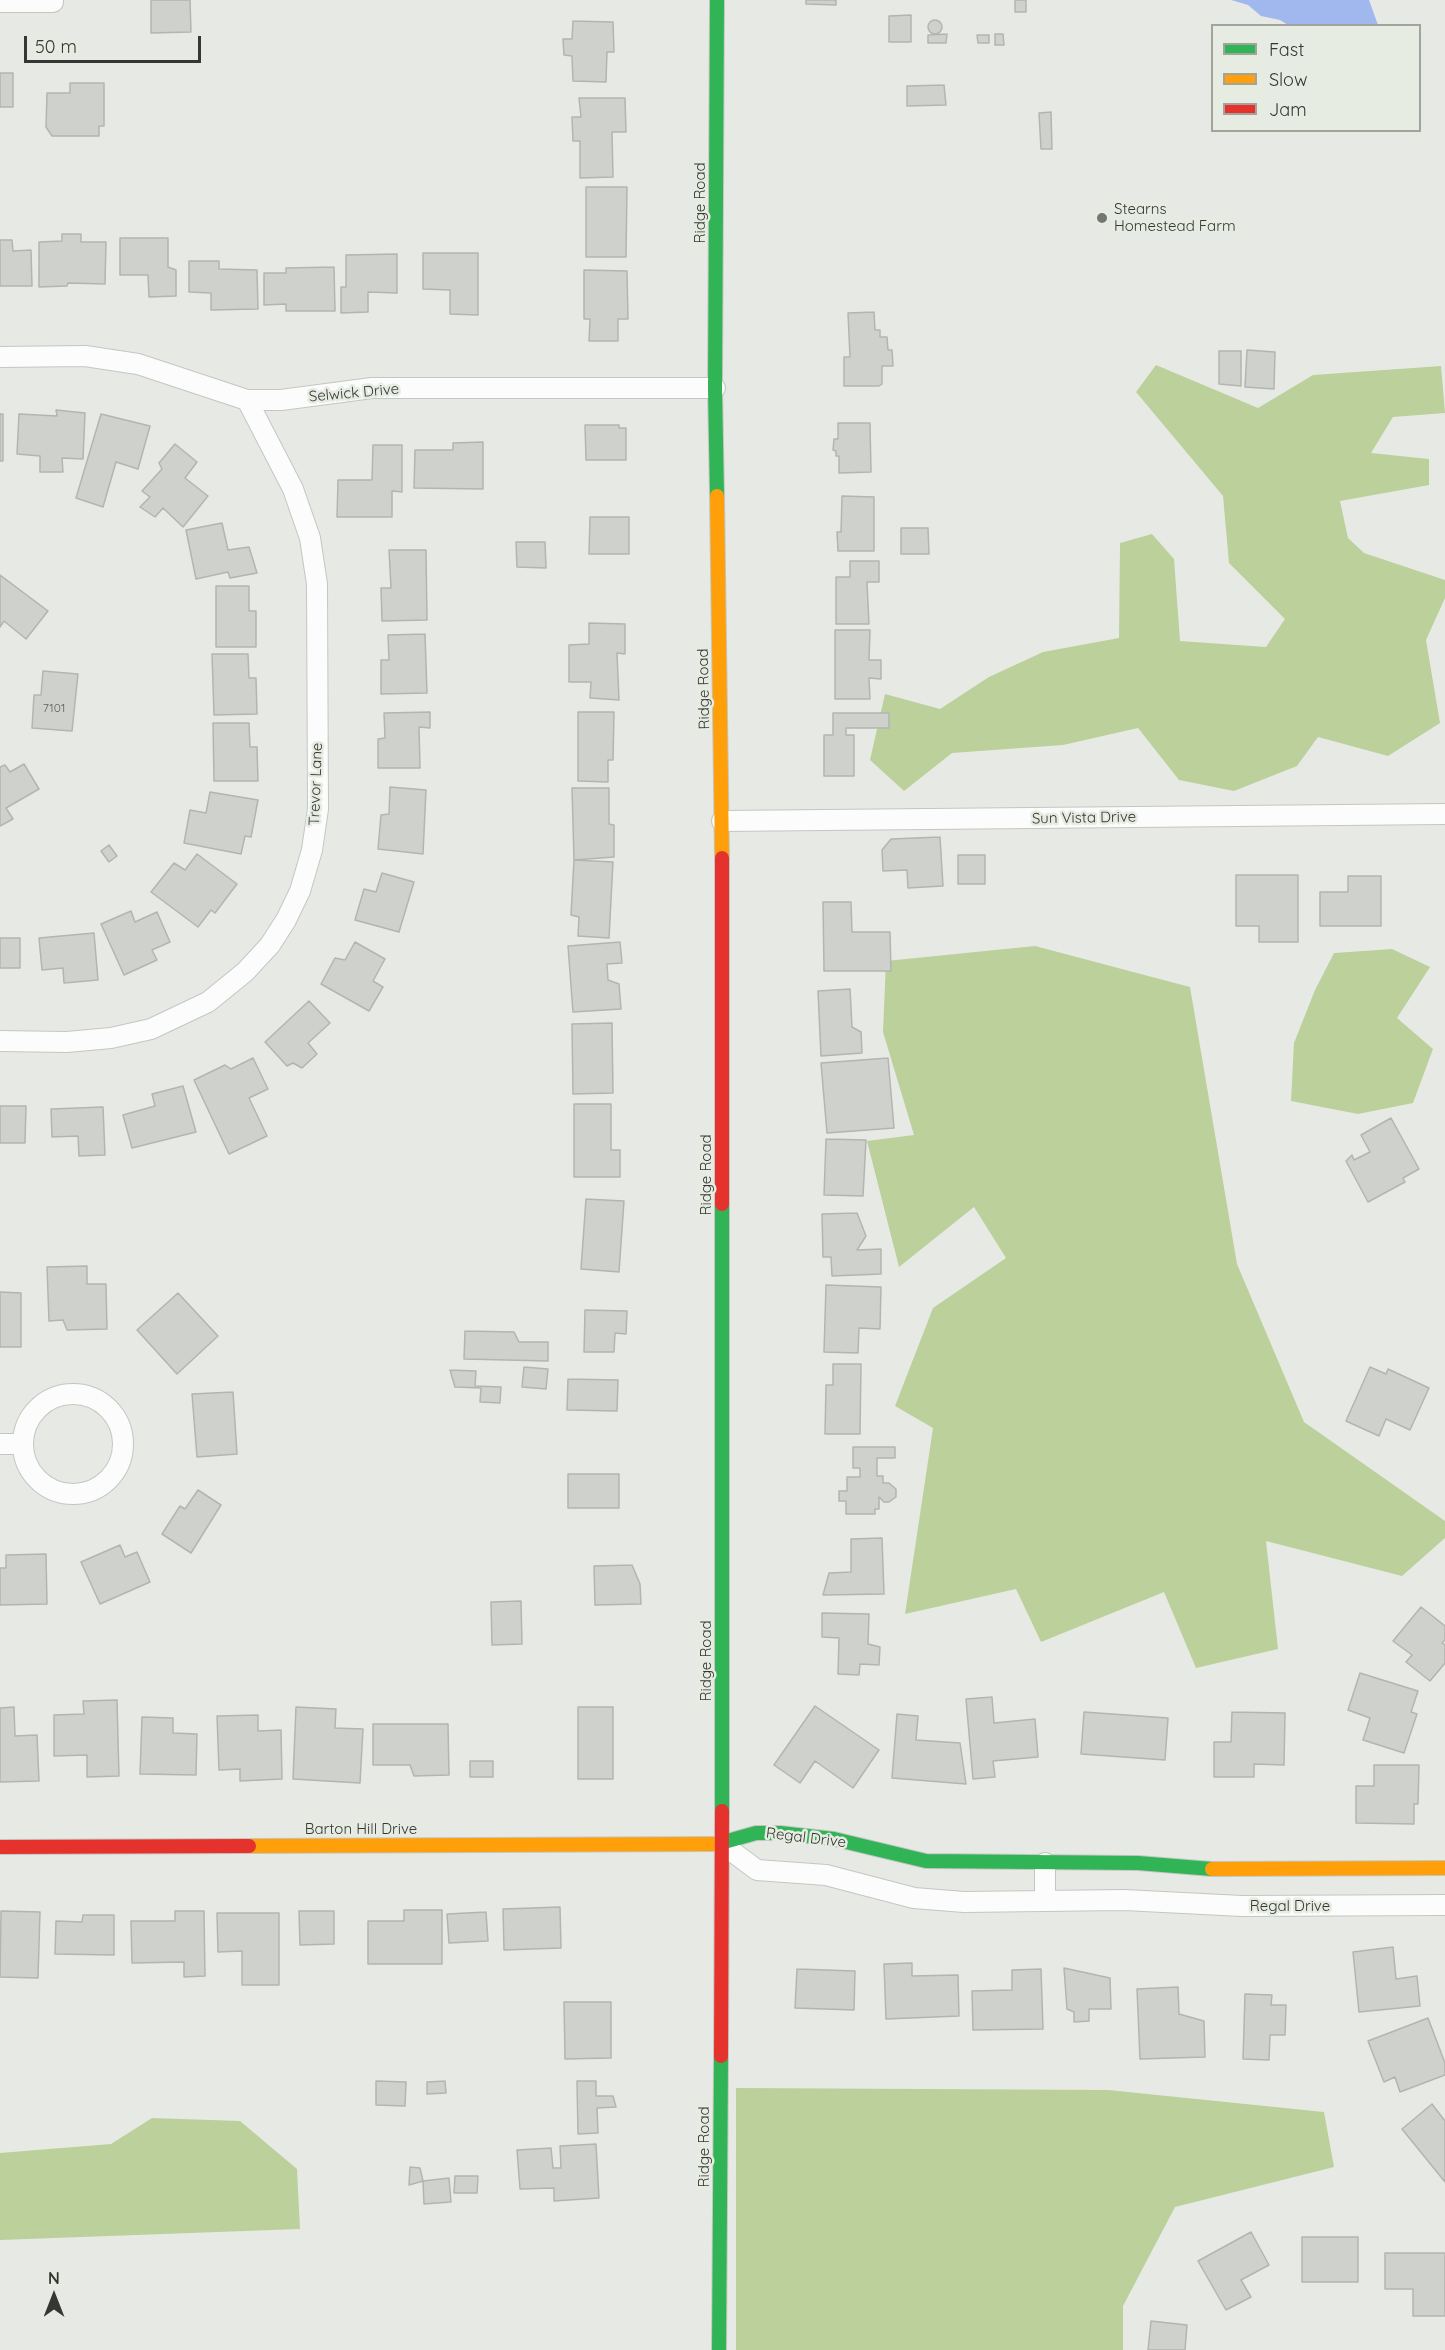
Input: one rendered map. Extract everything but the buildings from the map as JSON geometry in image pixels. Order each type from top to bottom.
[{"type":"main road","name":"Ridge Road","points":[[717,0],[715,388],[722,821],[722,1844],[719,2350]]},
{"type":"main road","name":"Regal Drive","points":[[722,1844],[756,1833],[780,1833],[834,1839],[926,1861],[1138,1863],[1214,1869],[1445,1868]]},
{"type":"main road","name":"Barton Hill Drive","points":[[0,1847],[722,1844]]},
{"type":"street","points":[[0,2],[53,1]]},
{"type":"street","name":"Selwick Drive","points":[[0,357],[85,356],[138,364],[248,400],[281,400],[372,388],[715,388]]},
{"type":"street","name":"Trevor Lane","points":[[0,1041],[67,1041],[111,1038],[151,1029],[208,1002],[244,972],[270,945],[286,920],[300,891],[312,850],[318,809],[317,584],[310,538],[293,489],[248,400]]},
{"type":"street","name":"Sun Vista Drive","points":[[722,821],[1445,814]]},
{"type":"street","points":[[73,1393],[88,1396],[103,1403],[114,1414],[121,1428],[124,1444],[121,1461],[112,1477],[98,1488],[82,1494],[64,1494],[47,1488],[34,1477],[29,1469],[22,1444],[24,1428],[32,1414],[43,1403],[57,1396],[73,1393]]},
{"type":"street","points":[[0,1444],[22,1444]]},
{"type":"street","name":"Regal Drive","points":[[722,1844],[757,1870],[826,1875],[914,1898],[964,1902],[1124,1900],[1242,1906],[1445,1905]]},
{"type":"street","points":[[1045,1863],[1045,1901]]},
{"type":"green space","points":[[1156,365],[1258,408],[1313,375],[1441,366],[1445,413],[1393,417],[1371,453],[1429,459],[1429,485],[1340,501],[1348,538],[1364,553],[1445,580],[1445,598],[1426,640],[1440,723],[1388,756],[1318,737],[1297,766],[1234,791],[1179,780],[1138,728],[1063,745],[952,753],[904,791],[870,760],[885,694],[940,709],[989,677],[1043,652],[1119,638],[1120,543],[1152,534],[1174,559],[1180,641],[1266,647],[1285,619],[1229,563],[1223,496],[1136,392]]},
{"type":"green space","points":[[1035,946],[1190,987],[1237,1264],[1304,1422],[1445,1521],[1445,1538],[1402,1576],[1266,1541],[1278,1649],[1196,1668],[1164,1592],[1041,1642],[1016,1589],[905,1614],[933,1428],[895,1406],[933,1308],[1006,1258],[974,1207],[899,1267],[867,1141],[914,1135],[883,1032],[886,961]]},
{"type":"green space","points":[[1392,949],[1430,967],[1397,1018],[1433,1049],[1413,1103],[1358,1114],[1291,1101],[1294,1043],[1315,990],[1334,953]]},
{"type":"green space","points":[[736,2088],[1108,2090],[1324,2112],[1334,2167],[1175,2207],[1123,2306],[1123,2350],[736,2350]]},
{"type":"green space","points":[[152,2118],[240,2121],[297,2169],[300,2229],[0,2240],[0,2153],[111,2144]]},
{"type":"water","points":[[1231,0],[1369,0],[1378,24],[1286,24],[1280,20],[1261,16],[1248,5]]},
{"type":"traffic: fast","points":[[717,0],[715,388],[717,496]]},
{"type":"traffic: fast","points":[[722,1204],[722,1811]]},
{"type":"traffic: fast","points":[[717,1844],[756,1833],[780,1833],[834,1839],[926,1861],[1138,1863],[1212,1869]]},
{"type":"traffic: fast","points":[[719,2350],[721,2056]]},
{"type":"traffic: slow","points":[[717,496],[722,858]]},
{"type":"traffic: slow","points":[[249,1846],[717,1844]]},
{"type":"traffic: slow","points":[[1212,1869],[1445,1868]]},
{"type":"traffic: jam","points":[[722,858],[722,1204]]},
{"type":"traffic: jam","points":[[721,2056],[722,1811]]},
{"type":"traffic: jam","points":[[0,1847],[249,1846]]},
{"type":"place","name":"Stearns Homestead Farm","points":[[1102,218]]}]
